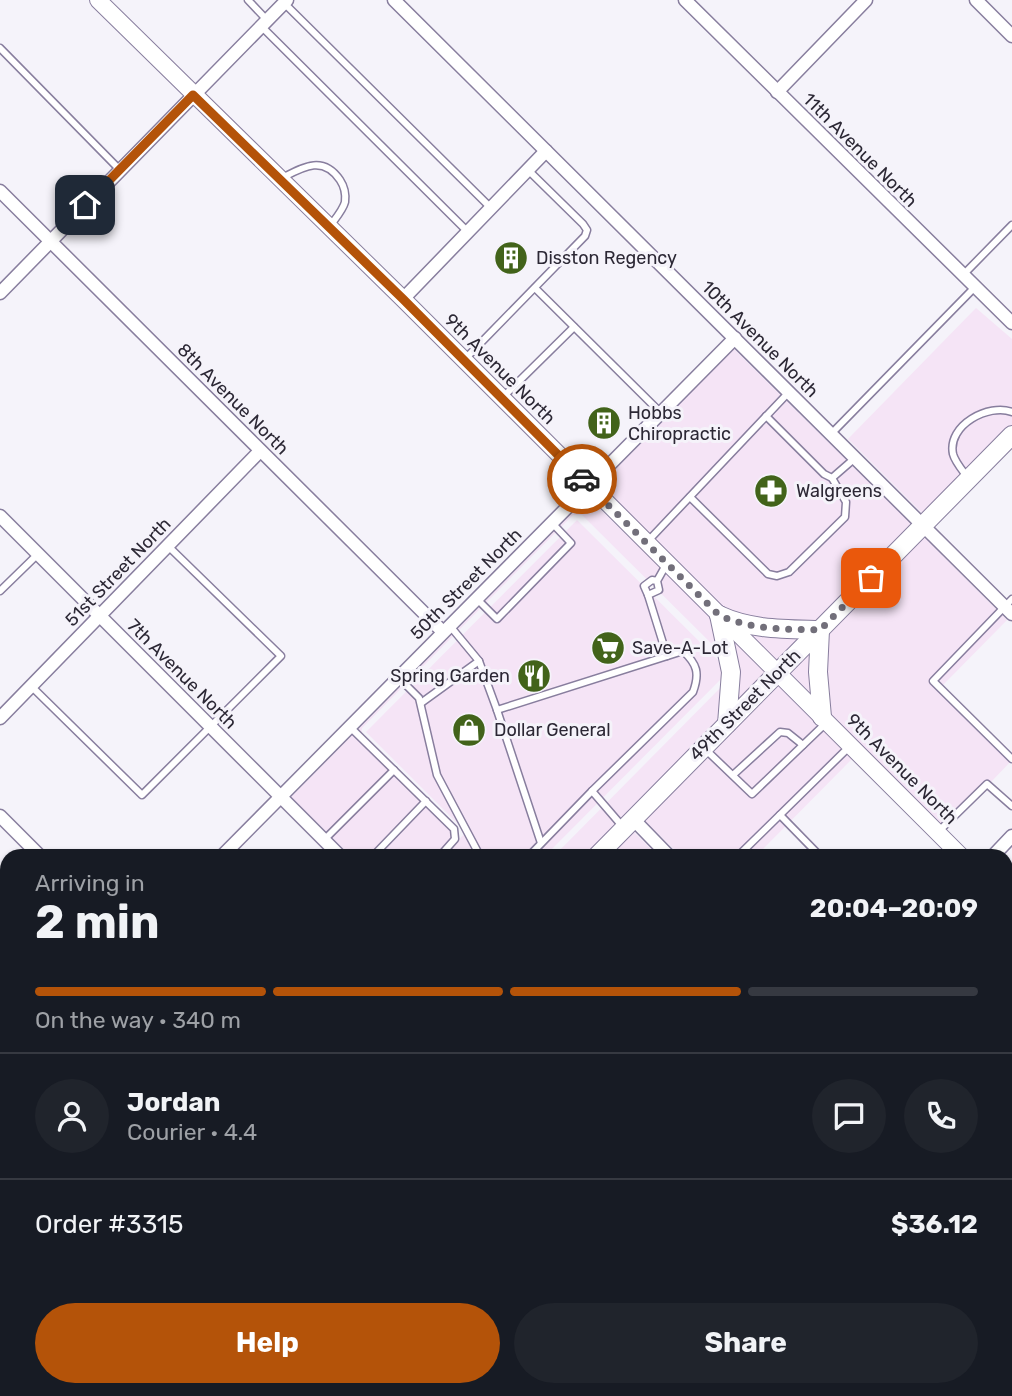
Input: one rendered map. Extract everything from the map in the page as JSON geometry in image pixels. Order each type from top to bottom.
[{"type":"main road","name":"49th Street North","points":[[604,849],[1012,435]]},
{"type":"main road","points":[[719,615],[735,622],[771,629],[820,630],[818,672],[825,719]]},
{"type":"main road","points":[[719,615],[731,672],[727,724]]},
{"type":"street","name":"9th Avenue North","points":[[98,0],[403,299],[954,849]]},
{"type":"street","name":"10th Avenue North","points":[[394,0],[923,525],[1010,606]]},
{"type":"street","name":"11th Avenue North","points":[[685,0],[1012,323]]},
{"type":"street","points":[[777,92],[866,0]]},
{"type":"street","points":[[976,0],[1012,36]]},
{"type":"street","points":[[0,293],[285,1]]},
{"type":"street","points":[[403,299],[546,151]]},
{"type":"street","name":"8th Avenue North","points":[[0,191],[260,451],[446,628]]},
{"type":"street","name":"50th Street North","points":[[229,849],[735,338]]},
{"type":"street","name":"51st Street North","points":[[0,718],[260,451]]},
{"type":"street","name":"7th Avenue North","points":[[0,516],[333,849]]},
{"type":"street","points":[[0,816],[33,849]]},
{"type":"street","points":[[628,824],[660,849]]},
{"type":"street","points":[[1000,849],[1012,836]]},
{"type":"lane","points":[[247,0],[264,23],[468,232]]},
{"type":"lane","points":[[285,1],[491,208]]},
{"type":"lane","points":[[0,48],[120,170]]},
{"type":"lane","points":[[280,179],[314,164],[326,166],[335,173],[345,192],[345,202],[330,227]]},
{"type":"lane","points":[[464,360],[585,236],[587,230],[528,170]]},
{"type":"lane","points":[[963,275],[1012,225]]},
{"type":"lane","points":[[831,434],[975,287]]},
{"type":"lane","points":[[535,288],[661,413]]},
{"type":"lane","points":[[502,398],[574,327]]},
{"type":"lane","points":[[646,543],[789,392]]},
{"type":"lane","points":[[968,479],[953,455],[953,445],[959,433],[982,412],[1000,408],[1012,412]]},
{"type":"lane","points":[[690,496],[768,574],[777,576],[789,572],[845,517],[846,502],[832,478],[824,474],[766,416]]},
{"type":"lane","points":[[832,478],[855,457]]},
{"type":"lane","points":[[476,598],[497,619],[571,543],[553,524]]},
{"type":"lane","points":[[31,686],[142,795],[211,728],[281,656],[168,546]]},
{"type":"lane","points":[[0,591],[38,554]]},
{"type":"lane","points":[[667,564],[657,581],[648,581],[644,586],[667,656]]},
{"type":"lane","points":[[1010,606],[933,681],[1012,759]]},
{"type":"lane","points":[[446,628],[479,661],[498,710],[541,844]]},
{"type":"lane","points":[[498,710],[683,651],[694,662],[699,677],[694,692],[536,849]]},
{"type":"lane","points":[[421,703],[479,661]]},
{"type":"lane","points":[[398,677],[419,698],[437,775],[476,849]]},
{"type":"lane","points":[[704,747],[752,794],[803,745],[825,719]]},
{"type":"lane","points":[[349,726],[456,832],[455,839],[446,849]]},
{"type":"lane","points":[[733,775],[780,732],[788,733],[803,745]]},
{"type":"lane","points":[[745,849],[851,745]]},
{"type":"lane","points":[[324,840],[394,770]]},
{"type":"lane","points":[[938,832],[987,784],[1012,806]]},
{"type":"lane","points":[[592,791],[628,824]]},
{"type":"lane","points":[[380,849],[426,801]]},
{"type":"lane","points":[[780,815],[813,849]]},
{"type":"shaded area","points":[[976,308],[1012,339],[1012,425],[924,515],[848,439]]},
{"type":"shaded area","points":[[734,349],[913,526],[778,662],[599,486]]},
{"type":"shaded area","points":[[588,497],[767,673],[594,849],[561,849],[733,675],[734,666],[582,515],[573,515],[362,728],[361,737],[458,833],[443,849],[344,849],[291,797]]},
{"type":"shaded area","points":[[577,520],[729,671],[552,849],[450,849],[466,832],[366,732]]},
{"type":"shaded area","points":[[923,536],[1007,620],[940,688],[1012,760],[946,829],[788,672]]},
{"type":"shaded area","points":[[777,683],[853,758],[763,849],[674,849],[643,819]]},
{"type":"shaded area","points":[[632,830],[651,849],[614,849]]},
{"type":"way so far","points":[[582,479],[719,615],[735,622],[771,629],[820,630],[871,578]]},
{"type":"place","name":"Disston Regency","points":[[511,258]]},
{"type":"place","name":"Hobbs Chiropractic","points":[[604,423]]},
{"type":"place","name":"Walgreens","points":[[771,491]]},
{"type":"place","name":"Save-A-Lot","points":[[608,648]]},
{"type":"place","name":"Spring Garden","points":[[534,676]]},
{"type":"place","name":"Dollar General","points":[[469,730]]},
{"type":"route","points":[[85,205],[193,95],[403,299],[582,479]]}]
